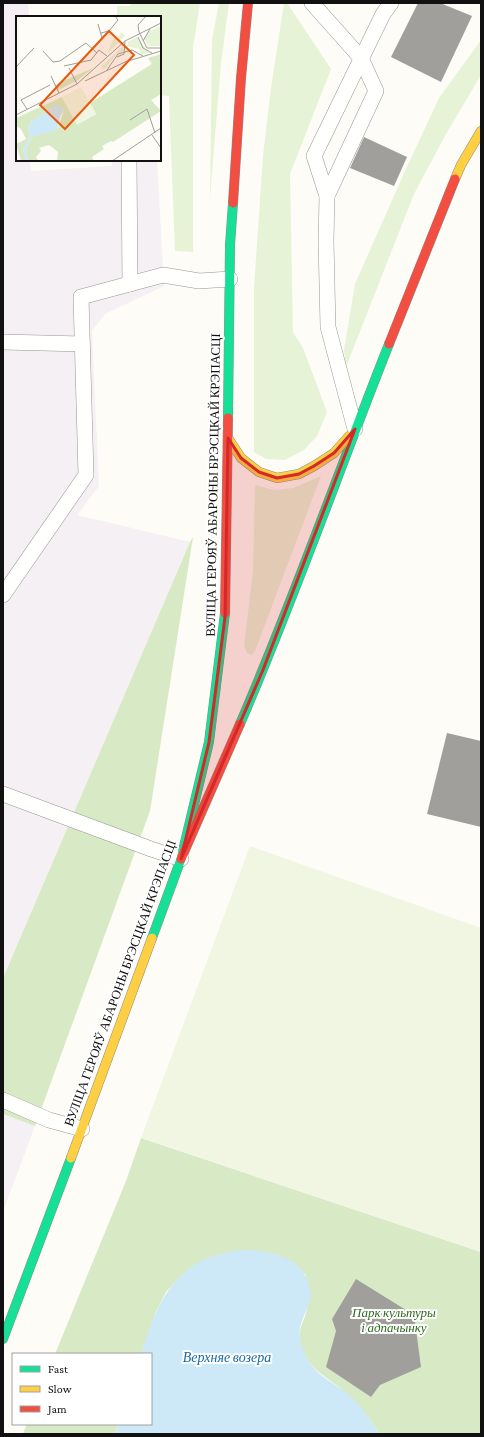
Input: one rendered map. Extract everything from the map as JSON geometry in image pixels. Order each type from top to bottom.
[{"type":"main road","name":"ВУЛІЦА ГЕРОЯЎ АБАРОНЫ БРЭСЦКАЙ КРЭПАСЦІ","points":[[3,1339],[181,859],[209,742],[225,617],[230,245],[241,78],[248,3]]},
{"type":"main road","points":[[181,859],[263,670],[355,429],[461,165],[481,131]]},
{"type":"main road","points":[[228,438],[241,458],[259,472],[278,478],[299,474],[314,466],[334,453],[355,429]]},
{"type":"lane","points":[[312,3],[361,58],[376,91],[327,196]]},
{"type":"lane","points":[[355,429],[328,327],[326,241],[327,196],[314,156],[383,14],[391,3]]},
{"type":"lane","points":[[129,161],[130,284]]},
{"type":"lane","points":[[3,594],[86,475],[81,297],[163,275],[199,281],[230,279]]},
{"type":"lane","points":[[3,342],[82,344]]},
{"type":"lane","points":[[3,794],[151,850],[181,859]]},
{"type":"lane","points":[[3,1100],[49,1120],[82,1129]]},
{"type":"highlighted area","points":[[355,429],[263,670],[181,859],[209,742],[225,617],[228,438],[241,458],[259,472],[277,478],[299,474],[314,466],[334,453]]},
{"type":"shaded area","points":[[3,3],[28,3],[29,16],[16,16],[16,161],[30,161],[31,171],[112,166],[112,161],[157,161],[164,286],[105,314],[92,331],[99,486],[77,515],[190,542],[3,978]]},
{"type":"shaded area","points":[[3,1114],[35,1126],[3,1211]]},
{"type":"green space","points":[[131,3],[200,3],[193,48],[193,252],[175,251],[169,96],[161,95],[161,16],[117,16],[117,6],[131,6]]},
{"type":"green space","points":[[219,3],[229,3],[221,63],[210,198],[212,40]]},
{"type":"green space","points":[[284,3],[287,3],[331,69],[290,174],[293,332],[303,348],[327,412],[317,436],[304,450],[285,460],[266,459],[254,452],[254,288],[263,156],[271,88]]},
{"type":"green space","points":[[481,40],[481,75],[446,134],[414,194],[346,367],[344,350],[355,284],[439,98]]},
{"type":"green space","points":[[321,476],[255,651],[252,655],[247,653],[244,646],[253,571],[255,485],[274,490],[293,488]]},
{"type":"green space","points":[[193,537],[150,811],[35,1126],[3,1114],[3,978]]},
{"type":"green space","points":[[250,846],[481,928],[481,1252],[141,1138]]},
{"type":"green space","name":"Парк культуры і адпачынку","points":[[141,1138],[481,1252],[481,1434],[379,1434],[355,1402],[339,1387],[320,1373],[304,1354],[300,1339],[300,1329],[308,1305],[306,1275],[295,1264],[277,1255],[182,1275],[166,1292],[156,1312],[141,1353],[55,1353],[126,1181]]},
{"type":"green space","points":[[27,1425],[118,1425],[115,1434],[23,1434]]},
{"type":"water","name":"Верхняе возера","points":[[240,1250],[260,1251],[281,1256],[298,1266],[305,1274],[311,1290],[310,1302],[301,1324],[300,1332],[301,1344],[306,1356],[316,1370],[347,1393],[356,1402],[379,1434],[115,1434],[118,1425],[152,1425],[152,1353],[141,1353],[150,1327],[161,1302],[177,1280],[199,1262],[214,1256]]},
{"type":"building","points":[[418,3],[440,3],[472,16],[441,82],[391,57]]},
{"type":"building","points":[[364,137],[407,157],[394,186],[350,168]]},
{"type":"building","points":[[447,733],[481,741],[481,827],[427,814]]},
{"type":"building","points":[[356,1279],[414,1315],[421,1367],[380,1385],[371,1397],[326,1367],[336,1331],[332,1319]]},
{"type":"traffic: fast","points":[[228,418],[230,245],[233,203]]},
{"type":"traffic: fast","points":[[240,724],[298,582],[389,344]]},
{"type":"traffic: fast","points":[[152,938],[181,859],[209,742],[225,613]]},
{"type":"traffic: fast","points":[[3,1339],[71,1158]]},
{"type":"traffic: slow","points":[[455,179],[461,165],[481,131]]},
{"type":"traffic: slow","points":[[228,438],[241,458],[259,472],[277,478],[299,474],[314,466],[334,453],[349,436]]},
{"type":"traffic: slow","points":[[71,1158],[152,938]]},
{"type":"traffic: jam","points":[[233,203],[241,78],[248,3]]},
{"type":"traffic: jam","points":[[389,344],[455,179]]},
{"type":"traffic: jam","points":[[225,613],[228,418]]},
{"type":"traffic: jam","points":[[181,859],[240,724]]}]
